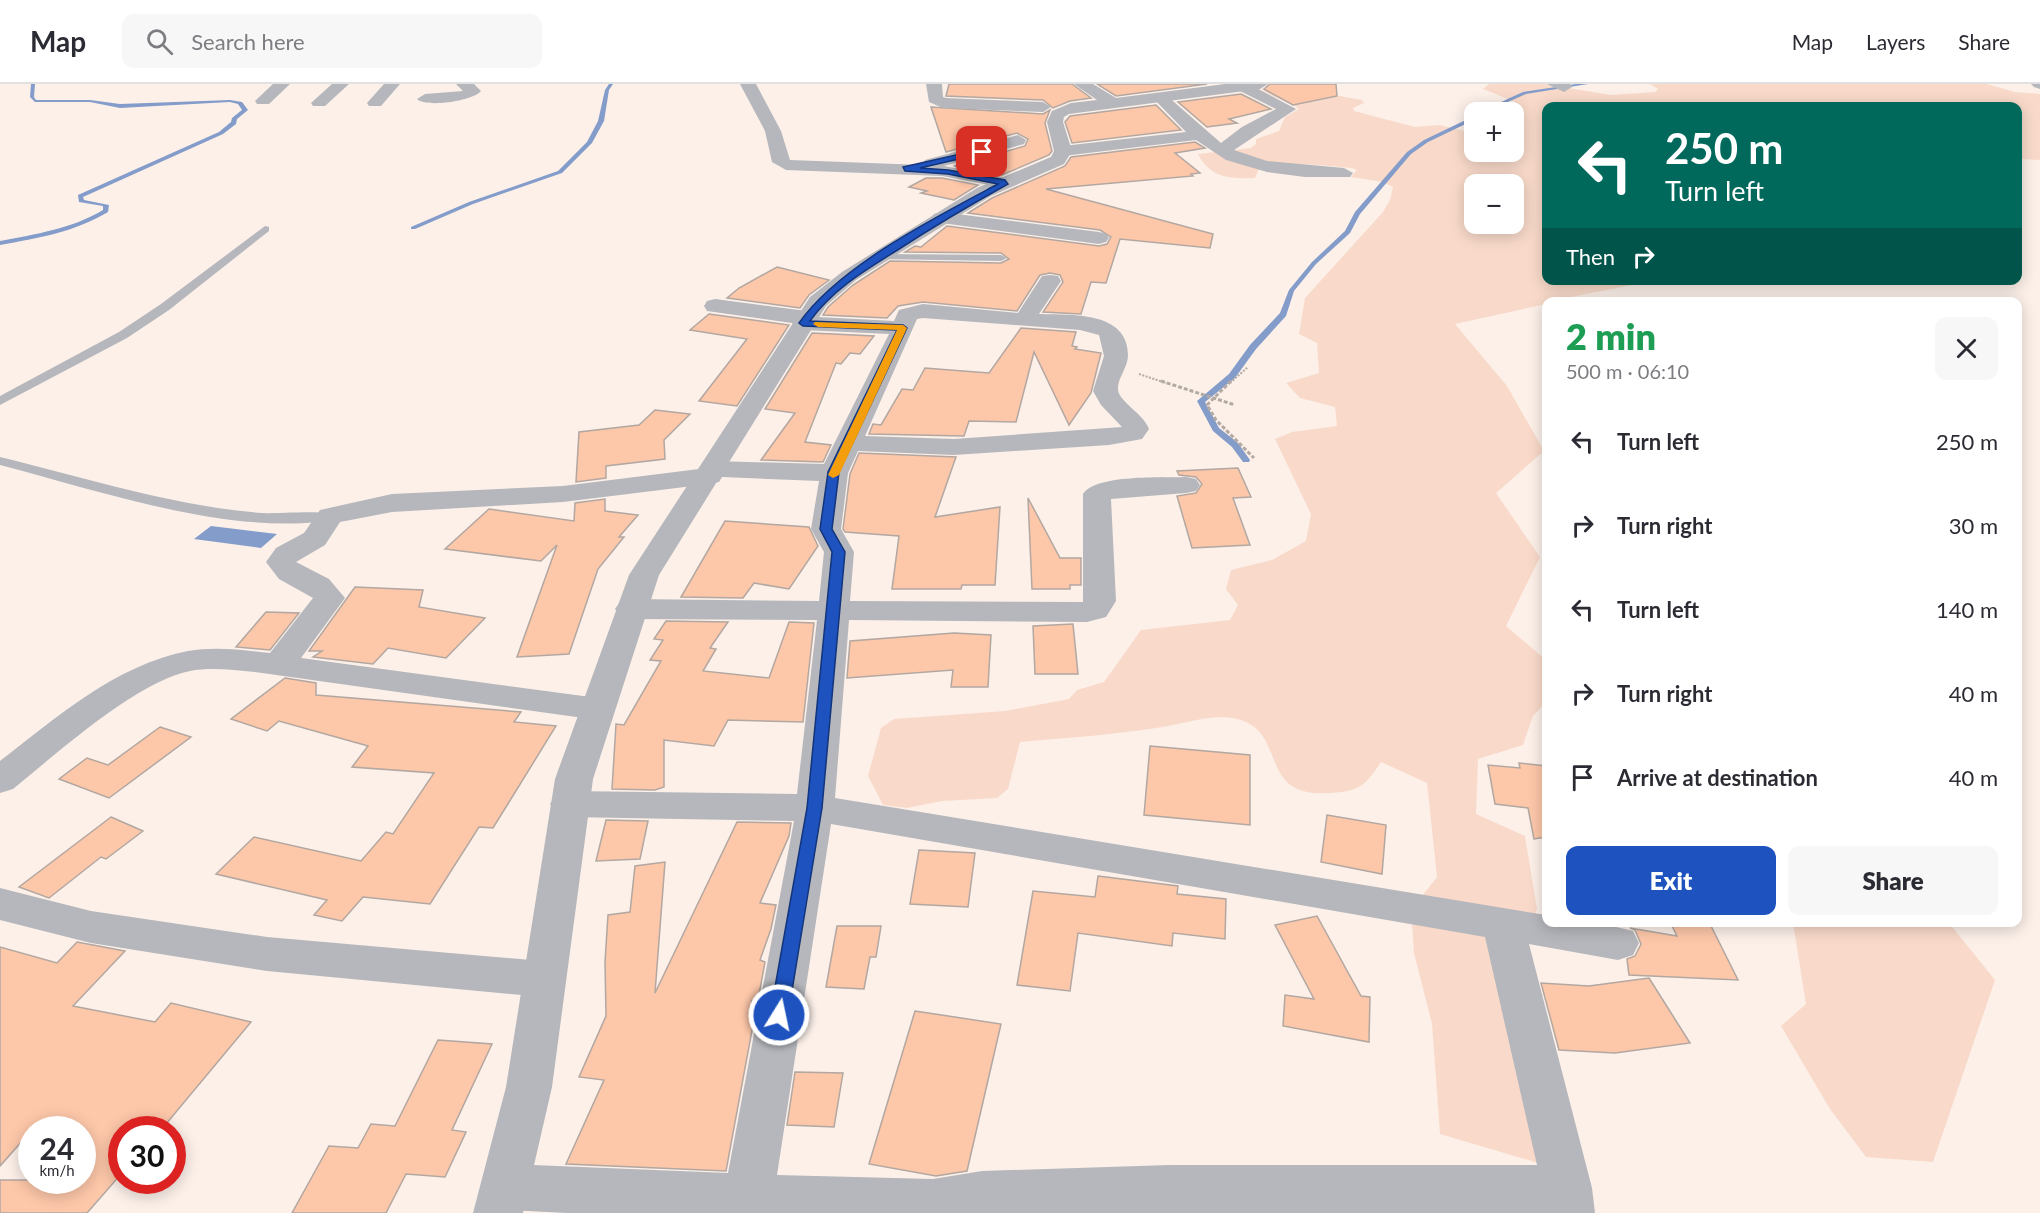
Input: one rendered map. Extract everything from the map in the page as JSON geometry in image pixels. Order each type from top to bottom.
[{"type":"street","points":[[263,101],[282,84]]},
{"type":"street","points":[[319,103],[341,84]]},
{"type":"street","points":[[375,103],[392,84]]},
{"type":"street","points":[[425,99],[468,95],[473,91],[464,84]]},
{"type":"street","points":[[748,84],[773,131],[783,163],[806,167],[948,172],[1005,183]]},
{"type":"street","points":[[934,84],[935,99],[943,103],[1051,110],[1260,84]]},
{"type":"street","points":[[1082,84],[1113,103]]},
{"type":"street","points":[[1021,87],[1051,110],[1063,151],[1056,162],[1005,183],[940,218],[824,297],[805,320],[644,575],[574,779],[543,979],[530,1087],[502,1200],[748,1199],[933,1203],[982,1195],[1169,1188],[1568,1200],[1503,924]]},
{"type":"street","points":[[1222,151],[1248,130],[1288,109],[1243,87]]},
{"type":"street","points":[[1161,98],[1199,135],[1222,151],[1262,168],[1344,173]]},
{"type":"street","points":[[1063,151],[1199,135]]},
{"type":"street","points":[[905,169],[966,156],[1018,140]]},
{"type":"street","points":[[940,218],[1100,238]]},
{"type":"street","points":[[1024,320],[1050,281]]},
{"type":"street","points":[[715,306],[805,320],[903,328]]},
{"type":"street","points":[[279,665],[329,598],[317,583],[286,570],[281,562],[287,555],[315,539],[330,516],[392,503],[563,494],[711,472],[841,458],[954,447],[1109,437],[1133,433],[1136,429],[1134,421],[1117,408],[1106,393],[1107,381],[1115,367],[1115,340],[1108,330],[1101,327],[923,311],[907,315],[903,328],[841,458],[826,529],[839,552],[814,808],[748,1199]]},
{"type":"street","points":[[632,609],[1079,613],[1095,610],[1100,601],[1097,494],[1112,489],[1186,485]]},
{"type":"street","points":[[0,780],[63,730],[129,685],[172,666],[211,659],[279,665],[598,709]]},
{"type":"street","points":[[569,804],[814,808],[1618,943]]},
{"type":"street","points":[[0,904],[91,927],[267,954],[543,979]]},
{"type":"lane","points":[[0,401],[123,335],[165,307],[265,229]]},
{"type":"lane","points":[[880,257],[1001,258]]},
{"type":"lane","points":[[0,461],[81,483],[225,515],[297,521],[330,516]]},
{"type":"path","points":[[1115,367],[1235,405]]},
{"type":"path","points":[[1248,367],[1234,382],[1211,396],[1208,405],[1211,413],[1254,458]]},
{"type":"shaded area","points":[[1489,84],[1544,84],[1611,95],[1655,92],[1658,89],[1650,84],[1987,84],[2015,92],[2040,94],[2040,160],[2022,159],[2022,102],[1542,102],[1542,285],[1632,285],[1571,297],[1542,297],[1542,305],[1455,324],[1507,386],[1542,447],[1542,453],[1496,493],[1540,557],[1506,626],[1542,657],[1542,706],[1533,716],[1523,745],[1478,759],[1476,814],[1525,836],[1537,909],[1531,924],[1505,966],[1538,1163],[1440,1134],[1432,1024],[1414,953],[1411,910],[1437,877],[1427,783],[1381,762],[1371,777],[1355,789],[1331,793],[1307,792],[1292,786],[1282,775],[1263,736],[1253,726],[1237,719],[1217,717],[1122,733],[1020,742],[1008,789],[997,798],[942,801],[907,808],[883,805],[868,776],[881,728],[894,719],[1005,711],[1069,699],[1077,690],[1104,682],[1141,630],[1230,620],[1238,605],[1226,589],[1231,570],[1272,560],[1306,541],[1311,514],[1275,439],[1292,432],[1337,426],[1335,407],[1300,398],[1286,383],[1319,373],[1317,343],[1299,334],[1305,298],[1383,212],[1390,200],[1393,187],[1383,182],[1351,177],[1357,170],[1352,168],[1317,165],[1271,166],[1259,169],[1255,178],[1229,177],[1208,168],[1198,154],[1251,148],[1256,144],[1256,139],[1279,131],[1285,117],[1299,109],[1262,89],[1278,85],[1362,100],[1364,103],[1353,108],[1354,111],[1415,127],[1439,125],[1464,131],[1464,162],[1524,162],[1524,102],[1515,102],[1483,89]]},
{"type":"shaded area","points":[[1794,927],[1952,927],[1995,980],[1933,1162],[1866,1157],[1830,1109],[1781,1026],[1806,1004]]},
{"type":"water","points":[[211,526],[277,534],[261,548],[194,539]]},
{"type":"building","points":[[949,84],[1072,84],[1091,98],[1070,101],[1053,108],[1043,100],[946,96]]},
{"type":"building","points":[[1097,84],[1207,84],[1116,96]]},
{"type":"building","points":[[1270,84],[1336,84],[1337,96],[1293,105],[1264,89]]},
{"type":"building","points":[[1241,94],[1271,109],[1229,119],[1237,123],[1207,127],[1178,102]]},
{"type":"building","points":[[1156,105],[1181,130],[1072,143],[1065,122],[1070,116]]},
{"type":"building","points":[[931,107],[1043,114],[1050,110],[1045,123],[1052,151],[1049,155],[1002,175],[954,166],[1025,146],[1028,139],[1017,133],[946,152]]},
{"type":"building","points":[[1195,142],[1205,148],[1175,153],[1200,173],[1191,174],[1193,176],[1046,189],[1213,234],[1210,248],[1120,239],[1106,283],[1091,282],[1081,314],[1043,312],[1063,282],[1060,275],[1050,273],[1040,275],[1017,311],[923,302],[898,306],[887,318],[823,315],[828,307],[853,285],[890,261],[1001,263],[1009,259],[1001,253],[905,252],[915,246],[921,247],[947,226],[1099,246],[1107,244],[1111,237],[1100,230],[968,213],[992,198],[1065,166],[1071,157]]},
{"type":"building","points":[[926,178],[942,178],[978,185],[954,200],[921,193],[927,191],[909,187]]},
{"type":"building","points":[[777,267],[829,280],[809,295],[800,308],[727,298],[739,288]]},
{"type":"building","points":[[709,314],[789,325],[737,406],[699,401],[747,339],[690,330]]},
{"type":"building","points":[[1021,328],[1076,332],[1072,346],[1077,347],[1075,349],[1101,353],[1091,393],[1069,425],[1034,352],[1016,422],[969,421],[964,436],[869,434],[873,424],[881,425],[902,389],[913,390],[925,368],[989,373]]},
{"type":"building","points":[[812,333],[874,336],[860,354],[850,353],[841,364],[836,363],[805,442],[831,445],[823,462],[761,460],[795,413],[765,409]]},
{"type":"building","points":[[655,410],[690,414],[664,440],[665,459],[606,466],[606,478],[576,482],[579,432],[639,425]]},
{"type":"building","points":[[859,453],[956,457],[935,517],[1000,507],[995,585],[962,585],[961,589],[892,589],[899,536],[845,532],[843,529],[850,474]]},
{"type":"building","points":[[1238,468],[1251,497],[1233,498],[1250,545],[1192,548],[1177,496],[1196,493],[1202,484],[1196,477],[1179,475],[1177,471]]},
{"type":"building","points":[[1028,498],[1060,558],[1081,558],[1081,585],[1070,585],[1070,589],[1032,589]]},
{"type":"building","points":[[605,499],[605,511],[638,515],[619,537],[624,537],[598,569],[569,654],[517,657],[557,545],[541,561],[445,549],[489,509],[574,521],[575,503]]},
{"type":"building","points":[[725,521],[809,527],[818,546],[789,589],[754,583],[743,598],[681,597]]},
{"type":"building","points":[[355,587],[423,590],[419,607],[485,618],[446,658],[388,648],[373,664],[313,657],[322,651],[309,651]]},
{"type":"building","points":[[266,612],[299,613],[270,650],[236,647]]},
{"type":"building","points":[[666,621],[728,622],[710,648],[716,649],[703,671],[769,678],[789,622],[814,623],[803,722],[728,720],[714,746],[664,740],[664,787],[655,790],[612,789],[616,724],[624,725],[661,661],[650,660],[663,640],[654,639]]},
{"type":"building","points":[[1073,624],[1078,674],[1035,674],[1033,626]]},
{"type":"building","points":[[954,633],[991,635],[988,687],[951,687],[953,670],[847,678],[850,641]]},
{"type":"building","points":[[285,678],[316,683],[316,695],[521,712],[514,722],[556,726],[493,828],[479,827],[430,904],[363,897],[342,921],[314,915],[327,900],[216,874],[254,837],[361,861],[386,832],[393,834],[434,773],[352,767],[368,746],[279,721],[267,731],[231,719]]},
{"type":"building","points":[[160,727],[191,737],[109,798],[59,779],[87,758],[108,765]]},
{"type":"building","points":[[1150,746],[1250,755],[1250,825],[1144,815]]},
{"type":"building","points":[[1519,763],[1542,766],[1542,838],[1534,839],[1528,808],[1495,804],[1488,765],[1520,768]]},
{"type":"building","points":[[1327,815],[1386,825],[1382,874],[1321,862]]},
{"type":"building","points":[[111,817],[143,831],[106,859],[101,857],[49,898],[19,887]]},
{"type":"building","points":[[606,820],[648,821],[640,859],[596,861]]},
{"type":"building","points":[[737,822],[791,823],[789,836],[760,903],[776,905],[771,929],[760,960],[765,962],[758,1000],[752,1001],[753,1025],[726,1171],[566,1164],[604,1080],[579,1077],[606,1016],[605,962],[608,915],[630,912],[635,866],[665,862],[655,993]]},
{"type":"building","points":[[919,850],[975,853],[968,907],[910,904]]},
{"type":"building","points":[[1098,876],[1178,886],[1177,894],[1226,899],[1225,939],[1173,933],[1172,946],[1078,933],[1070,991],[1017,985],[1033,891],[1095,897]]},
{"type":"building","points":[[1317,916],[1361,996],[1370,997],[1369,1042],[1283,1026],[1285,995],[1314,999],[1275,925]]},
{"type":"building","points":[[837,926],[881,926],[876,957],[870,957],[864,989],[826,987]]},
{"type":"building","points":[[1672,927],[1712,927],[1738,980],[1629,975],[1627,959],[1635,956],[1641,944],[1635,930],[1630,928],[1677,936]]},
{"type":"building","points":[[77,942],[125,951],[73,1006],[155,1022],[171,1003],[251,1022],[173,1116],[108,1116],[108,1189],[87,1213],[0,1213],[0,1180],[18,1180],[18,1194],[96,1194],[96,1116],[18,1116],[18,1146],[0,1166],[0,947],[57,963]]},
{"type":"building","points":[[1649,978],[1690,1043],[1615,1053],[1559,1050],[1541,983],[1589,986]]},
{"type":"building","points":[[915,1011],[1001,1024],[967,1171],[936,1176],[869,1164]]},
{"type":"building","points":[[438,1040],[492,1044],[452,1130],[466,1132],[445,1177],[406,1174],[386,1213],[292,1213],[329,1146],[358,1148],[371,1124],[395,1126]]},
{"type":"building","points":[[795,1072],[843,1073],[834,1127],[787,1125]]},
{"type":"waterway","points":[[0,243],[55,232],[94,218],[106,211],[106,205],[81,201],[80,196],[221,133],[245,110],[240,103],[230,101],[120,106],[90,101],[35,101],[32,97],[33,84]]},
{"type":"waterway","points":[[413,228],[471,203],[560,172],[589,143],[601,121],[607,90],[611,84]]},
{"type":"waterway","points":[[1505,102],[1525,93],[1586,84]]},
{"type":"waterway","points":[[1246,460],[1235,445],[1216,429],[1201,401],[1232,376],[1253,347],[1283,314],[1291,291],[1314,263],[1348,232],[1357,213],[1409,153],[1426,141],[1464,123]]},
{"type":"slow traffic","points":[[818,324],[903,328],[833,475]]},
{"type":"route","points":[[779,1015],[814,808],[839,552],[835,541],[828,535],[826,529],[834,472],[903,328],[803,323],[818,302],[849,276],[984,192],[1005,183],[948,172],[905,169],[982,152]]}]
